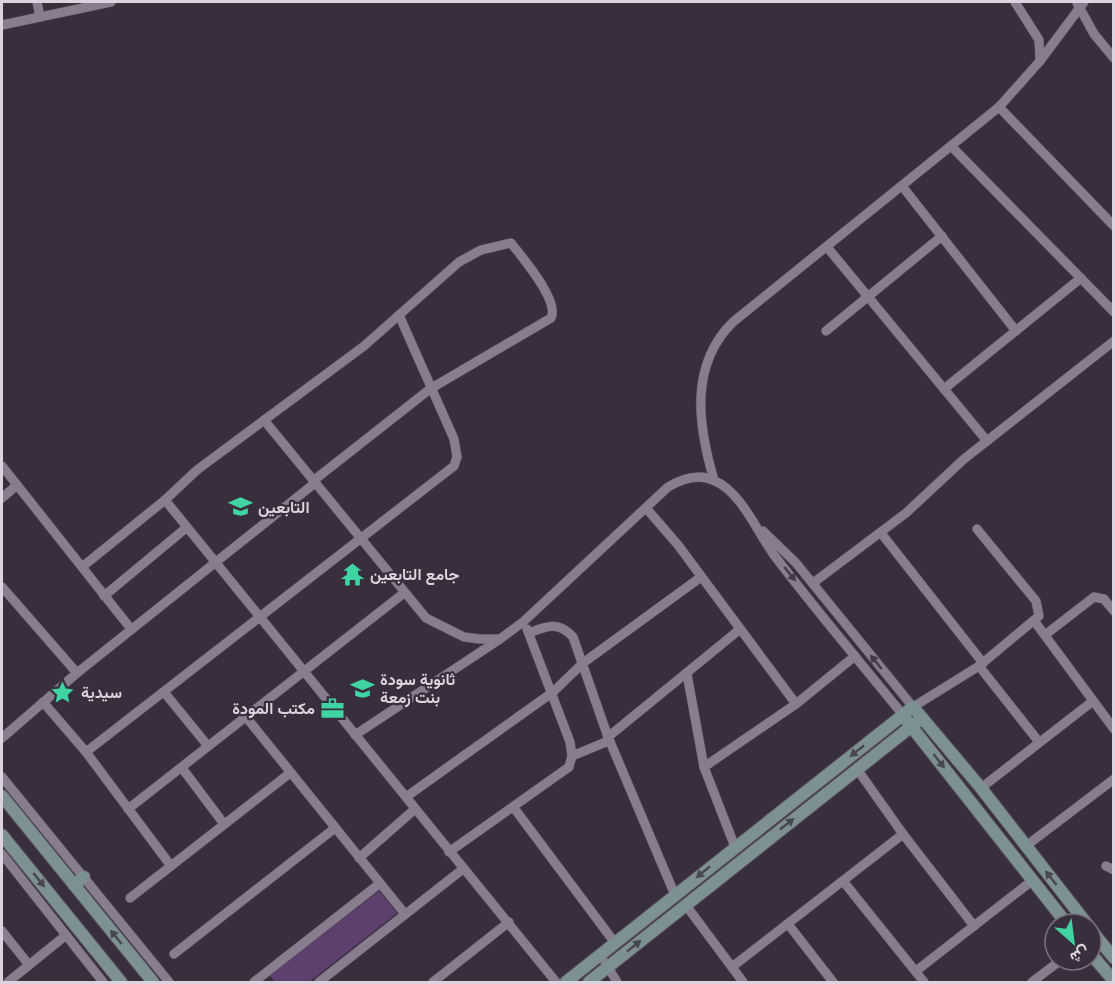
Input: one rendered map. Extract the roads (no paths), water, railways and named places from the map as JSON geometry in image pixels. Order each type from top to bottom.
[{"type":"street","points":[[37,2],[40,17]]},
{"type":"street","points":[[2,26],[111,2]]},
{"type":"street","points":[[1015,2],[1039,40],[1040,61]]},
{"type":"street","points":[[714,480],[703,431],[702,379],[706,362],[722,335],[733,322],[999,107],[1040,61],[1080,4],[1094,34],[1113,56]]},
{"type":"street","points":[[999,107],[1113,226]]},
{"type":"street","points":[[951,146],[1113,312]]},
{"type":"street","points":[[902,186],[1016,331]]},
{"type":"street","points":[[826,331],[942,236]]},
{"type":"street","points":[[2,738],[77,673],[430,389],[551,318],[553,310],[537,276],[511,243],[482,250],[466,257],[364,346],[197,470],[165,500],[82,567]]},
{"type":"street","points":[[827,247],[987,441]]},
{"type":"street","points":[[944,389],[1081,278]]},
{"type":"street","points":[[86,752],[454,466],[458,448],[399,315]]},
{"type":"street","points":[[813,583],[881,532],[987,441],[1113,341]]},
{"type":"street","points":[[264,420],[426,618],[464,637],[500,639]]},
{"type":"street","points":[[2,466],[131,629]]},
{"type":"street","points":[[355,735],[523,622],[646,508],[680,480],[693,477],[714,480],[730,493],[757,525],[787,553],[813,583],[981,788],[1076,912]]},
{"type":"street","points":[[2,498],[17,485]]},
{"type":"street","points":[[165,500],[258,618],[556,982]]},
{"type":"street","points":[[646,508],[796,704]]},
{"type":"street","points":[[757,525],[774,555],[1058,912]]},
{"type":"street","points":[[104,596],[186,528]]},
{"type":"street","points":[[566,982],[913,707],[981,664],[1035,622],[1039,616],[1036,601],[977,529]]},
{"type":"street","points":[[881,532],[1039,742]]},
{"type":"street","points":[[406,797],[553,692],[583,663],[701,577]]},
{"type":"street","points":[[2,587],[5,598],[77,673]]},
{"type":"street","points":[[128,809],[404,593]]},
{"type":"street","points":[[1045,635],[1094,597],[1104,599],[1113,611]]},
{"type":"street","points":[[449,852],[569,767],[572,756],[553,692],[523,622]]},
{"type":"street","points":[[1035,622],[1113,729]]},
{"type":"street","points":[[529,633],[557,625],[565,628],[573,637],[608,737],[675,895]]},
{"type":"street","points":[[572,756],[606,742],[608,737],[739,630]]},
{"type":"street","points":[[704,767],[796,704],[855,656]]},
{"type":"street","points":[[687,674],[704,767],[735,847]]},
{"type":"street","points":[[164,692],[208,746]]},
{"type":"street","points":[[981,788],[1093,701]]},
{"type":"street","points":[[43,702],[86,752],[171,866]]},
{"type":"street","points":[[246,717],[405,914]]},
{"type":"street","points":[[589,982],[922,718]]},
{"type":"street","points":[[182,768],[224,824]]},
{"type":"street","points":[[857,769],[903,834],[974,926]]},
{"type":"street","points":[[130,898],[290,773]]},
{"type":"street","points":[[2,777],[153,982]]},
{"type":"street","points":[[1026,846],[1113,779]]},
{"type":"street","points":[[2,796],[169,982]]},
{"type":"street","points":[[514,808],[615,944]]},
{"type":"street","points":[[359,858],[415,809]]},
{"type":"street","points":[[174,954],[335,828]]},
{"type":"street","points":[[732,967],[903,834]]},
{"type":"street","points":[[2,835],[121,982]]},
{"type":"street","points":[[2,854],[103,982]]},
{"type":"street","points":[[319,982],[463,869]]},
{"type":"street","points":[[916,971],[1033,880]]},
{"type":"street","points":[[843,881],[924,982]]},
{"type":"street","points":[[254,982],[267,979],[379,884]]},
{"type":"street","points":[[685,904],[743,982]]},
{"type":"street","points":[[433,982],[509,922]]},
{"type":"street","points":[[788,924],[833,982]]},
{"type":"street","points":[[2,931],[29,965]]},
{"type":"street","points":[[10,982],[65,936]]},
{"type":"street","points":[[1103,946],[1113,958]]},
{"type":"street","points":[[600,956],[617,982]]},
{"type":"street","points":[[1103,969],[1113,981]]},
{"type":"street","points":[[1032,982],[1045,972]]},
{"type":"waterway","points":[[2,423],[2,440]]},
{"type":"place","name":"التابعين","points":[[240,507]]},
{"type":"place","name":"جامع التابعين","points":[[352,574]]},
{"type":"place","name":"ثانوية سودة بنت زمعة","points":[[362,688]]},
{"type":"place","name":"سيدية","points":[[63,692]]},
{"type":"place","name":"مكتب المودة","points":[[333,708]]}]
